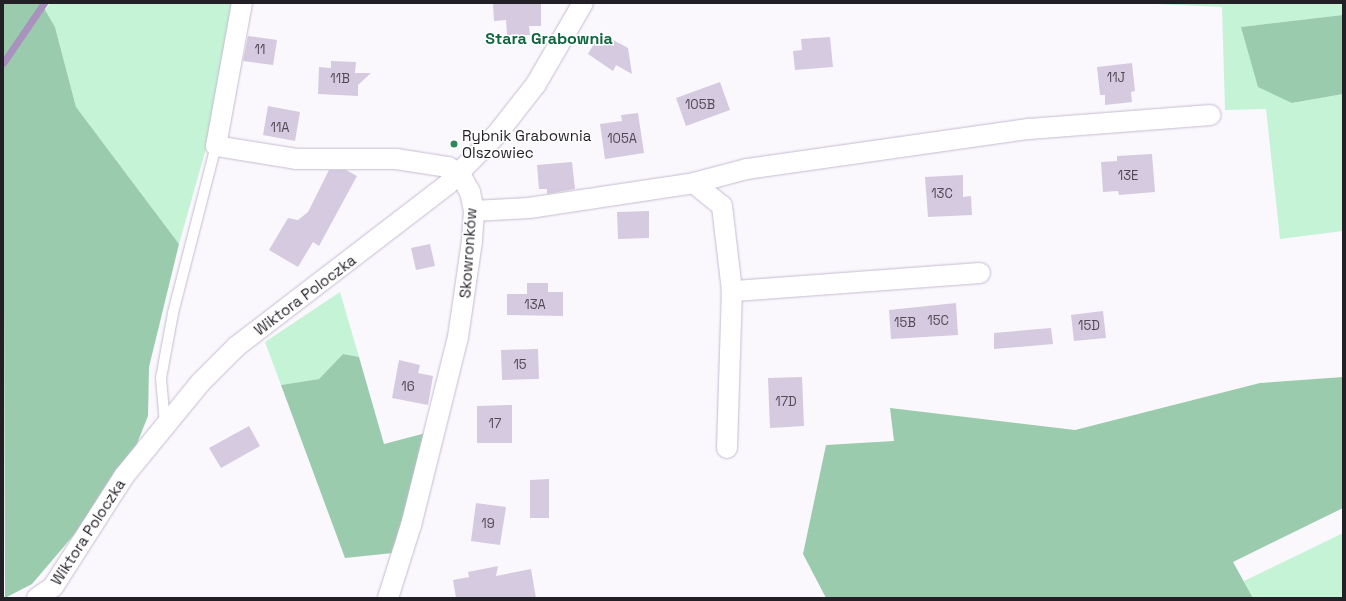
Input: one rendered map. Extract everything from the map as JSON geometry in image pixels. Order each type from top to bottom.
[{"type":"street","points":[[242,3],[216,146],[296,160],[396,159],[448,167],[460,174]]},
{"type":"street","name":"Wiktora Poloczka","points":[[37,598],[53,586],[124,476],[165,424],[237,346],[460,174],[536,84],[583,3]]},
{"type":"street","points":[[474,211],[529,208],[694,183],[747,169],[1029,129],[1210,114]]},
{"type":"street","name":"Skowronków","points":[[388,598],[411,525],[458,337],[474,211],[470,192],[460,174]]},
{"type":"street","points":[[694,183],[722,206],[732,267],[726,448]]},
{"type":"street","points":[[732,291],[980,273]]},
{"type":"lane","points":[[165,424],[161,378],[173,313],[216,146]]},
{"type":"green space","points":[[3,3],[41,3],[55,27],[76,107],[179,244],[149,367],[148,416],[124,476],[32,584],[5,598]]},
{"type":"green space","points":[[50,3],[236,3],[207,145],[179,244],[76,107],[55,27],[45,10]]},
{"type":"green space","points":[[1133,3],[1343,3],[1343,15],[1241,27],[1292,103],[1343,94],[1343,231],[1280,239],[1266,109],[1225,110],[1222,7]]},
{"type":"green space","points":[[1343,15],[1343,94],[1292,103],[1258,87],[1241,27]]},
{"type":"green space","points":[[340,292],[359,357],[343,354],[319,379],[281,385],[265,342]]},
{"type":"green space","points":[[343,354],[359,357],[384,444],[426,433],[393,553],[345,558],[281,385],[319,379]]},
{"type":"green space","points":[[1343,377],[1343,508],[1233,562],[1253,598],[826,598],[803,554],[826,445],[894,441],[890,408],[1075,430],[1260,383]]},
{"type":"green space","points":[[1343,533],[1343,598],[1253,598],[1244,581]]},
{"type":"building","points":[[493,3],[541,3],[541,26],[529,26],[530,35],[507,35],[506,20],[494,21]]},
{"type":"building","points":[[600,33],[628,48],[632,74],[616,65],[613,71],[588,54]]},
{"type":"building","points":[[248,36],[277,40],[273,65],[243,61]]},
{"type":"building","points":[[830,37],[833,67],[795,70],[793,51],[802,50],[801,39]]},
{"type":"building","points":[[331,61],[356,62],[355,73],[371,73],[358,85],[358,96],[318,94],[319,67],[331,68]]},
{"type":"building","points":[[1132,63],[1135,91],[1131,92],[1132,102],[1105,105],[1105,95],[1100,95],[1097,67]]},
{"type":"building","points":[[720,82],[730,110],[686,126],[676,98]]},
{"type":"building","points":[[268,106],[300,112],[295,141],[263,135]]},
{"type":"building","points":[[638,113],[644,153],[605,159],[600,124],[622,121],[621,115]]},
{"type":"building","points":[[1152,154],[1155,192],[1119,195],[1118,191],[1103,192],[1101,162],[1117,161],[1117,156]]},
{"type":"building","points":[[572,162],[575,189],[547,194],[547,189],[539,189],[537,165]]},
{"type":"building","points":[[329,170],[346,170],[357,176],[319,246],[313,242],[298,267],[269,250],[288,218],[298,220],[308,212]]},
{"type":"building","points":[[963,175],[963,197],[971,196],[972,215],[928,217],[925,177]]},
{"type":"building","points":[[649,211],[649,238],[618,239],[617,212]]},
{"type":"building","points":[[430,244],[435,266],[416,270],[411,248]]},
{"type":"building","points":[[527,283],[548,283],[548,292],[563,292],[563,316],[507,315],[507,294],[527,294]]},
{"type":"building","points":[[956,303],[958,335],[891,339],[889,310]]},
{"type":"building","points":[[1103,311],[1106,338],[1074,341],[1071,315]]},
{"type":"building","points":[[1051,328],[1053,344],[994,349],[994,333]]},
{"type":"building","points":[[538,349],[539,379],[502,380],[501,350]]},
{"type":"building","points":[[399,360],[420,365],[418,373],[433,376],[428,405],[392,398]]},
{"type":"building","points":[[802,377],[804,426],[770,428],[768,378]]},
{"type":"building","points":[[512,405],[512,443],[477,443],[477,406]]},
{"type":"building","points":[[249,426],[260,446],[221,468],[209,448]]},
{"type":"building","points":[[549,479],[549,518],[530,518],[530,480]]},
{"type":"building","points":[[476,503],[506,507],[500,545],[471,541]]},
{"type":"building","points":[[498,566],[496,576],[531,569],[536,598],[456,598],[453,580],[469,577],[468,572]]},
{"type":"waterway","points":[[3,63],[44,3]]},
{"type":"place","name":"Rybnik Grabownia Olszowiec","points":[[454,144]]},
{"type":"district","name":"Stara Grabownia","points":[[549,39]]}]
